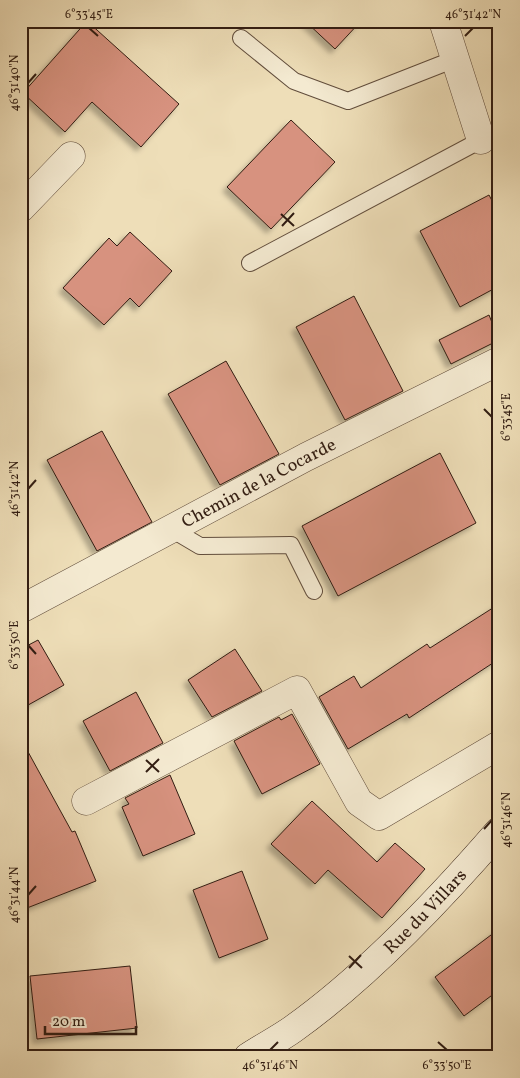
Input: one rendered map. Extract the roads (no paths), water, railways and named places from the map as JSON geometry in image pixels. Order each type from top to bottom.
[{"type":"street","points":[[443,21],[481,140]]},
{"type":"street","points":[[21,208],[71,156]]},
{"type":"street","name":"Chemin de la Cocarde","points":[[21,609],[173,530],[314,453],[499,361]]},
{"type":"street","points":[[86,801],[297,690],[358,802],[379,816],[499,745]]},
{"type":"street","name":"Rue du Villars","points":[[248,1057],[293,1028],[350,984],[396,939],[499,831]]},
{"type":"lane","points":[[241,38],[294,82],[348,101],[455,59]]},
{"type":"lane","points":[[250,263],[481,140]]},
{"type":"lane","points":[[173,530],[200,546],[291,545],[314,591]]}]
